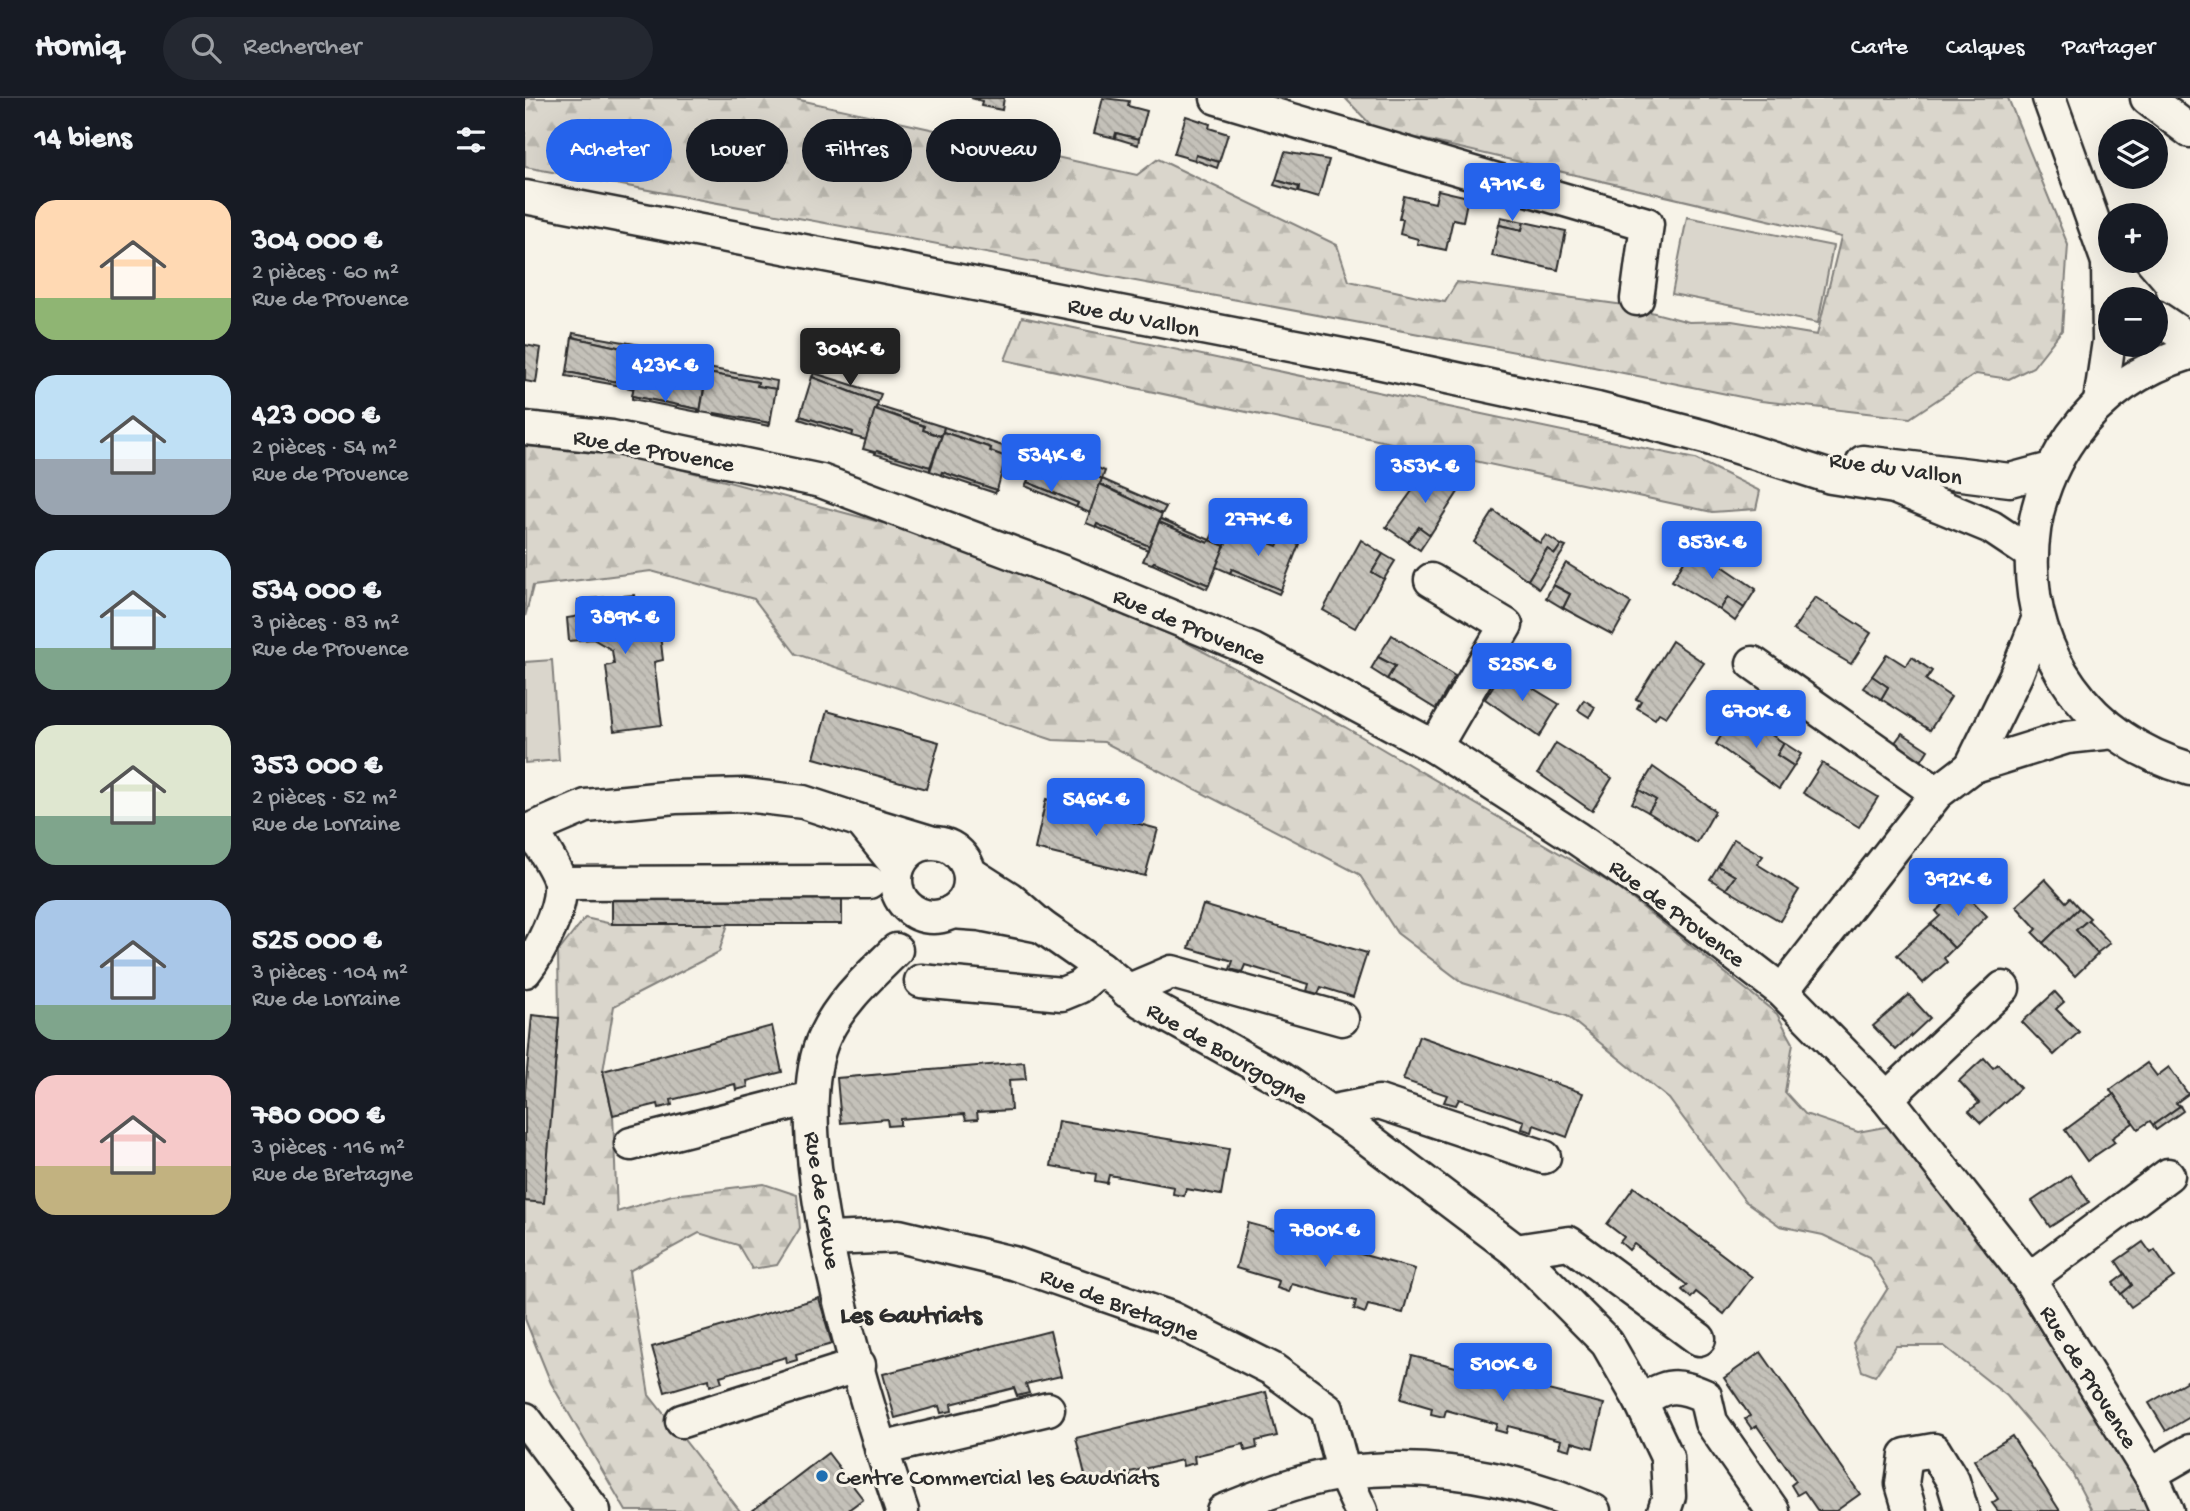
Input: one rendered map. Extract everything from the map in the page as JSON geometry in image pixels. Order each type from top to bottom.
[{"type":"street","points":[[1217,98],[1647,224],[1637,299]]},
{"type":"street","points":[[2049,98],[2098,234]]},
{"type":"street","points":[[2147,98],[2190,131]]},
{"type":"street","name":"Rue du Vallon","points":[[525,197],[1369,360],[1597,409],[1740,447],[1831,477],[1893,487],[1991,527],[2030,553]]},
{"type":"street","points":[[2100,402],[2109,341],[2108,273]]},
{"type":"street","points":[[2118,273],[2130,287]]},
{"type":"street","points":[[2168,325],[2190,340]]},
{"type":"street","points":[[2184,769],[2114,732],[2081,701],[2055,662],[2038,620],[2033,597],[2030,553],[2036,510],[2051,469],[2064,444],[2100,402],[2131,378],[2166,360],[2190,353]]},
{"type":"street","name":"Rue de Provence","points":[[525,428],[612,438],[821,481],[1063,572],[1253,650],[1435,747],[1646,886],[1782,990],[1887,1098],[2029,1279],[2150,1474],[2167,1511]]},
{"type":"street","name":"Rue du Vallon","points":[[1740,447],[1999,479],[2027,477],[2051,469]]},
{"type":"street","points":[[1431,580],[1506,625],[1435,747]]},
{"type":"street","points":[[1971,767],[2016,675],[2038,620]]},
{"type":"street","points":[[1753,663],[1937,793]]},
{"type":"street","points":[[1782,990],[1937,793],[1971,767],[2067,737],[2114,732]]},
{"type":"street","points":[[525,971],[552,923],[560,883],[528,831],[586,806],[675,797],[744,795],[803,802],[951,847],[960,854],[970,873],[967,896],[943,915],[914,912],[899,882],[861,821]]},
{"type":"street","points":[[896,950],[899,882],[911,850],[930,842]]},
{"type":"street","name":"Rue de Bourgogne","points":[[970,873],[1009,898],[1041,926],[1101,968],[1127,991],[1280,1079],[1329,1112],[1515,1251],[1607,1343],[1641,1402],[1667,1457],[1669,1496],[1664,1511]]},
{"type":"street","points":[[560,883],[869,883]]},
{"type":"street","name":"Rue de Bourgogne","points":[[943,915],[980,914],[1041,926]]},
{"type":"street","name":"Rue de Crewe","points":[[902,1511],[881,1449],[829,1239],[815,1175],[811,1098],[824,1037],[849,994],[896,950],[943,915]]},
{"type":"street","points":[[921,981],[1062,994],[1079,987],[1101,968]]},
{"type":"street","name":"Rue de Bourgogne","points":[[1127,991],[1172,972],[1342,1019]]},
{"type":"street","points":[[1887,1098],[2003,988]]},
{"type":"street","points":[[631,1144],[811,1098]]},
{"type":"street","name":"Rue de Bourgogne","points":[[1329,1112],[1379,1102],[1544,1157]]},
{"type":"street","name":"Rue de Provence","points":[[2029,1279],[2168,1175]]},
{"type":"street","name":"Rue de Bretagne","points":[[829,1239],[899,1236],[978,1253],[1171,1318],[1272,1369],[1327,1409],[1344,1474],[1361,1511]]},
{"type":"street","points":[[1515,1251],[1569,1243],[1699,1339]]},
{"type":"street","points":[[682,1420],[859,1365]]},
{"type":"street","points":[[1641,1402],[1656,1391],[1681,1385],[1705,1396],[1711,1422],[1773,1511]]},
{"type":"street","points":[[881,1449],[1048,1409]]},
{"type":"street","points":[[525,1419],[594,1511]]},
{"type":"street","points":[[1906,1498],[1906,1455],[1934,1450],[1953,1481],[1962,1511]]},
{"type":"street","name":"Rue de Provence","points":[[2150,1474],[2190,1451]]},
{"type":"street","points":[[1223,1511],[1301,1482],[1383,1470],[1495,1477],[1594,1511]]},
{"type":"green space","points":[[525,98],[791,98],[885,119],[802,119],[802,182],[912,182],[912,125],[926,128],[926,182],[1061,182],[1061,158],[1137,175],[1158,159],[1337,245],[1349,281],[1445,302],[1457,282],[1624,305],[1689,322],[1732,321],[1817,335],[1841,237],[1374,128],[1345,98],[2008,98],[2068,245],[2062,330],[2033,367],[2009,379],[1976,374],[1910,418],[1761,401],[1564,361],[605,182],[672,182],[672,119],[546,119],[546,171],[525,167]]},
{"type":"green space","points":[[1687,217],[1833,246],[1818,323],[1672,294]]},
{"type":"green space","points":[[1022,317],[1695,459],[1760,491],[1756,509],[1712,512],[1005,360]]},
{"type":"green space","points":[[525,446],[634,457],[902,528],[1150,623],[1345,727],[1617,887],[1777,1014],[1793,1043],[1785,1092],[1805,1114],[1858,1132],[1890,1126],[2027,1306],[2157,1511],[2092,1511],[2071,1471],[2007,1396],[1944,1346],[1896,1346],[1875,1376],[1862,1371],[1853,1343],[1888,1288],[1869,1257],[1823,1235],[1780,1226],[1745,1201],[1669,1099],[1567,1016],[1463,983],[1397,933],[1359,874],[1104,742],[1053,740],[796,654],[754,599],[651,571],[533,586],[525,617]]},
{"type":"green space","points":[[552,660],[559,760],[525,763],[525,662]]},
{"type":"green space","points":[[585,918],[612,924],[728,924],[719,952],[614,1006],[603,1071],[613,1115],[617,1212],[672,1195],[764,1184],[797,1195],[800,1228],[777,1265],[752,1269],[738,1245],[699,1233],[629,1271],[649,1395],[740,1511],[626,1511],[551,1383],[525,1319],[525,1201],[544,1202],[559,1018],[558,952]]},
{"type":"building","points":[[971,98],[1004,98],[1002,110],[981,106],[982,101]]},
{"type":"building","points":[[1103,98],[1129,101],[1128,106],[1147,111],[1139,139],[1116,133],[1115,138],[1094,133]]},
{"type":"building","points":[[1186,116],[1210,124],[1209,128],[1228,134],[1219,162],[1196,155],[1195,160],[1174,154]]},
{"type":"building","points":[[1116,133],[1139,139],[1138,145],[1115,138]]},
{"type":"building","points":[[1285,152],[1329,160],[1318,198],[1298,192],[1299,187],[1276,180]]},
{"type":"building","points":[[1196,155],[1219,162],[1217,168],[1195,160]]},
{"type":"building","points":[[1276,180],[1299,187],[1298,192],[1274,185]]},
{"type":"building","points":[[1438,190],[1468,197],[1463,221],[1453,219],[1446,250],[1417,244],[1418,239],[1400,234],[1403,219],[1399,219],[1404,196],[1435,203]]},
{"type":"building","points":[[1501,217],[1524,222],[1522,230],[1499,225]]},
{"type":"building","points":[[1524,222],[1566,231],[1558,270],[1492,256],[1499,225],[1522,230]]},
{"type":"building","points":[[573,333],[641,345],[640,352],[572,337]]},
{"type":"building","points":[[572,337],[640,352],[634,389],[622,386],[623,383],[567,372]]},
{"type":"building","points":[[525,345],[541,348],[536,383],[525,381]]},
{"type":"building","points":[[640,354],[708,368],[706,376],[691,373],[691,370],[639,359]]},
{"type":"building","points":[[639,359],[691,370],[691,373],[706,376],[700,412],[698,409],[632,396]]},
{"type":"building","points":[[708,368],[777,381],[776,389],[757,386],[758,382],[707,373]]},
{"type":"building","points":[[567,372],[623,383],[622,386],[566,376]]},
{"type":"building","points":[[707,373],[758,382],[757,386],[776,389],[770,423],[700,412]]},
{"type":"building","points":[[814,373],[881,394],[878,402],[812,377]]},
{"type":"building","points":[[812,377],[878,402],[866,440],[852,436],[853,432],[800,416]]},
{"type":"building","points":[[632,396],[698,409],[698,412],[632,399]]},
{"type":"building","points":[[877,406],[944,427],[943,432],[940,436],[923,430],[924,426],[875,409]]},
{"type":"building","points":[[875,409],[924,426],[923,430],[940,436],[943,432],[930,467],[863,449]]},
{"type":"building","points":[[715,413],[770,423],[769,426]]},
{"type":"building","points":[[800,416],[853,432],[852,436],[799,419]]},
{"type":"building","points":[[944,427],[1009,448],[1006,457],[990,451],[991,448],[943,432]]},
{"type":"building","points":[[943,432],[991,448],[990,451],[1006,457],[997,490],[942,472],[941,475],[930,471]]},
{"type":"building","points":[[1042,444],[1105,471],[1102,479],[1041,448]]},
{"type":"building","points":[[1041,448],[1102,479],[1090,513],[1076,507],[1078,503],[1027,482]]},
{"type":"building","points":[[877,451],[930,467],[930,471],[875,454]]},
{"type":"building","points":[[1430,466],[1462,486],[1430,535],[1419,527],[1408,542],[1386,527]]},
{"type":"building","points":[[942,472],[997,490],[995,493],[941,475]]},
{"type":"building","points":[[1102,479],[1166,507],[1162,514],[1100,484]]},
{"type":"building","points":[[1027,482],[1078,503],[1076,507],[1025,486]]},
{"type":"building","points":[[1100,484],[1162,514],[1149,546],[1097,524],[1096,527],[1086,523]]},
{"type":"building","points":[[1494,511],[1540,543],[1546,535],[1561,545],[1555,554],[1547,549],[1528,580],[1474,542]]},
{"type":"building","points":[[1161,519],[1210,540],[1208,543],[1159,522]]},
{"type":"building","points":[[1159,522],[1208,543],[1210,540],[1225,546],[1209,585],[1154,562],[1152,564],[1143,561]]},
{"type":"building","points":[[1234,523],[1279,543],[1277,546],[1232,528]]},
{"type":"building","points":[[1097,524],[1149,546],[1148,550],[1096,527]]},
{"type":"building","points":[[1419,527],[1430,535],[1420,550],[1408,542]]},
{"type":"building","points":[[1232,528],[1277,546],[1282,537],[1299,544],[1281,590],[1232,569],[1230,573],[1216,567]]},
{"type":"building","points":[[1215,529],[1228,535],[1225,546],[1210,540]]},
{"type":"building","points":[[1361,540],[1383,554],[1372,572],[1384,579],[1355,628],[1323,610]]},
{"type":"building","points":[[1561,545],[1566,547],[1539,588],[1528,580],[1547,549],[1555,554]]},
{"type":"building","points":[[1693,546],[1756,589],[1744,608],[1728,597],[1720,610],[1672,581]]},
{"type":"building","points":[[1383,554],[1395,561],[1384,579],[1372,572]]},
{"type":"building","points":[[1154,562],[1209,585],[1207,589],[1152,564]]},
{"type":"building","points":[[1566,563],[1631,603],[1613,635],[1563,608],[1570,594],[1553,585]]},
{"type":"building","points":[[1232,569],[1281,590],[1279,594],[1230,573]]},
{"type":"building","points":[[1553,585],[1570,594],[1563,608],[1546,598]]},
{"type":"building","points":[[634,595],[636,610],[657,609],[663,660],[654,662],[662,725],[614,731],[606,666],[614,664],[612,650],[593,639],[569,641],[567,618],[580,616],[578,600]]},
{"type":"building","points":[[1728,597],[1744,608],[1735,621],[1720,610]]},
{"type":"building","points":[[1815,597],[1871,633],[1851,664],[1793,630]]},
{"type":"building","points":[[1392,635],[1455,676],[1436,709],[1387,679],[1395,666],[1378,657]]},
{"type":"building","points":[[1672,641],[1704,663],[1666,717],[1659,713],[1655,719],[1637,708],[1641,701],[1636,699]]},
{"type":"building","points":[[1887,654],[1906,666],[1912,657],[1932,671],[1926,680],[1951,697],[1930,730],[1881,699],[1888,687],[1872,676]]},
{"type":"building","points":[[1378,657],[1395,666],[1387,679],[1371,669]]},
{"type":"building","points":[[1503,670],[1559,704],[1539,737],[1485,699]]},
{"type":"building","points":[[1872,676],[1888,687],[1881,699],[1863,688]]},
{"type":"building","points":[[1584,700],[1595,707],[1589,717],[1578,710]]},
{"type":"building","points":[[827,711],[939,742],[926,789],[814,758]]},
{"type":"building","points":[[1736,712],[1784,743],[1777,755],[1794,766],[1779,789],[1716,744]]},
{"type":"building","points":[[1902,733],[1928,750],[1918,766],[1891,748]]},
{"type":"building","points":[[1556,743],[1612,778],[1592,811],[1538,773]]},
{"type":"building","points":[[1784,743],[1801,754],[1794,766],[1777,755]]},
{"type":"building","points":[[1822,763],[1878,797],[1859,827],[1803,793]]},
{"type":"building","points":[[1653,767],[1715,811],[1697,843],[1648,812],[1656,800],[1639,790]]},
{"type":"building","points":[[1639,790],[1656,800],[1648,812],[1632,803]]},
{"type":"building","points":[[1046,799],[1158,829],[1145,876],[1035,849]]},
{"type":"building","points":[[1734,839],[1763,856],[1757,864],[1799,890],[1780,921],[1726,889],[1735,876],[1718,866]]},
{"type":"building","points":[[1718,866],[1735,876],[1726,889],[1710,879]]},
{"type":"building","points":[[2045,879],[2066,902],[2070,898],[2079,908],[2043,943],[2033,933],[2037,929],[2016,906]]},
{"type":"building","points":[[1961,889],[1987,916],[1954,948],[1931,924],[1940,916],[1936,911]]},
{"type":"building","points":[[842,898],[842,924],[612,924],[612,899]]},
{"type":"building","points":[[1203,905],[1367,953],[1353,997],[1321,987],[1318,994],[1307,991],[1309,984],[1245,965],[1242,972],[1230,969],[1233,961],[1189,948]]},
{"type":"building","points":[[2079,908],[2090,918],[2076,930],[2098,954],[2075,976],[2043,943]]},
{"type":"building","points":[[2088,920],[2110,943],[2097,953],[2076,930]]},
{"type":"building","points":[[1931,924],[1954,948],[1944,958],[1947,962],[1923,983],[1897,955]]},
{"type":"building","points":[[2055,992],[2064,1002],[2056,1009],[2079,1032],[2054,1055],[2022,1022]]},
{"type":"building","points":[[1909,995],[1930,1018],[1896,1050],[1873,1026]]},
{"type":"building","points":[[532,1015],[559,1018],[544,1203],[525,1201],[525,1092]]},
{"type":"building","points":[[772,1026],[782,1072],[747,1081],[748,1087],[736,1090],[735,1084],[671,1100],[672,1105],[659,1108],[658,1104],[613,1115],[603,1071]]},
{"type":"building","points":[[1419,1036],[1583,1093],[1567,1137],[1534,1125],[1532,1132],[1522,1129],[1524,1121],[1459,1099],[1456,1105],[1444,1102],[1447,1095],[1403,1080]]},
{"type":"building","points":[[1984,1058],[1993,1068],[1998,1064],[2020,1088],[1981,1123],[1969,1111],[1979,1103],[1959,1081]]},
{"type":"building","points":[[1024,1062],[1026,1079],[1009,1080],[1011,1110],[977,1112],[978,1119],[966,1120],[964,1114],[900,1119],[900,1125],[888,1126],[887,1119],[841,1123],[837,1078]]},
{"type":"building","points":[[2147,1063],[2157,1076],[2169,1067],[2188,1094],[2176,1103],[2180,1106],[2153,1125],[2150,1121],[2138,1129],[2110,1090]]},
{"type":"building","points":[[2114,1094],[2133,1123],[2112,1138],[2115,1142],[2087,1161],[2065,1130]]},
{"type":"building","points":[[2180,1106],[2183,1111],[2156,1130],[2153,1125]]},
{"type":"building","points":[[1058,1121],[1229,1149],[1221,1195],[1186,1189],[1184,1196],[1173,1194],[1174,1187],[1109,1175],[1107,1183],[1095,1181],[1096,1174],[1051,1166]]},
{"type":"building","points":[[2071,1175],[2089,1202],[2050,1227],[2032,1201]]},
{"type":"building","points":[[1634,1187],[1752,1277],[1724,1314],[1696,1292],[1691,1298],[1682,1290],[1687,1285],[1634,1244],[1629,1250],[1620,1242],[1624,1237],[1607,1224]]},
{"type":"building","points":[[1248,1223],[1415,1269],[1403,1313],[1368,1305],[1365,1313],[1354,1309],[1356,1301],[1292,1284],[1289,1292],[1277,1288],[1279,1281],[1236,1268]]},
{"type":"building","points":[[2143,1242],[2151,1253],[2155,1250],[2174,1277],[2131,1307],[2121,1294],[2132,1285],[2116,1261]]},
{"type":"building","points":[[2125,1274],[2132,1285],[2121,1294],[2113,1283]]},
{"type":"building","points":[[819,1298],[832,1344],[796,1354],[797,1360],[787,1363],[786,1357],[720,1376],[722,1382],[710,1386],[709,1379],[665,1392],[652,1347]]},
{"type":"building","points":[[1050,1331],[1061,1376],[1026,1384],[1029,1393],[1017,1396],[1014,1388],[951,1404],[952,1411],[941,1413],[939,1406],[895,1418],[883,1374]]},
{"type":"building","points":[[1761,1352],[1860,1494],[1836,1511],[1818,1511],[1804,1491],[1797,1495],[1791,1485],[1796,1481],[1757,1426],[1752,1429],[1745,1419],[1750,1416],[1724,1378]]},
{"type":"building","points":[[1412,1356],[1604,1404],[1593,1448],[1572,1442],[1570,1450],[1559,1447],[1561,1440],[1508,1426],[1506,1433],[1495,1430],[1497,1424],[1446,1410],[1444,1417],[1431,1414],[1432,1408],[1401,1399]]},
{"type":"building","points":[[2189,1380],[2190,1417],[2166,1431],[2149,1403]]},
{"type":"building","points":[[1266,1392],[1277,1436],[1256,1441],[1257,1448],[1245,1451],[1244,1444],[1194,1456],[1195,1463],[1183,1466],[1182,1460],[1130,1472],[1131,1479],[1119,1481],[1117,1475],[1087,1483],[1076,1438]]},
{"type":"building","points":[[2012,1436],[2060,1511],[1998,1511],[1992,1503],[1998,1499],[1974,1460]]},
{"type":"building","name":"Centre Commercial les Gaudriats","points":[[828,1453],[863,1499],[847,1511],[752,1511]]},
{"type":"place","name":"Centre Commercial les Gaudriats","points":[[822,1476]]},
{"type":"district","name":"Les Gautriats","points":[[911,1313]]}]
